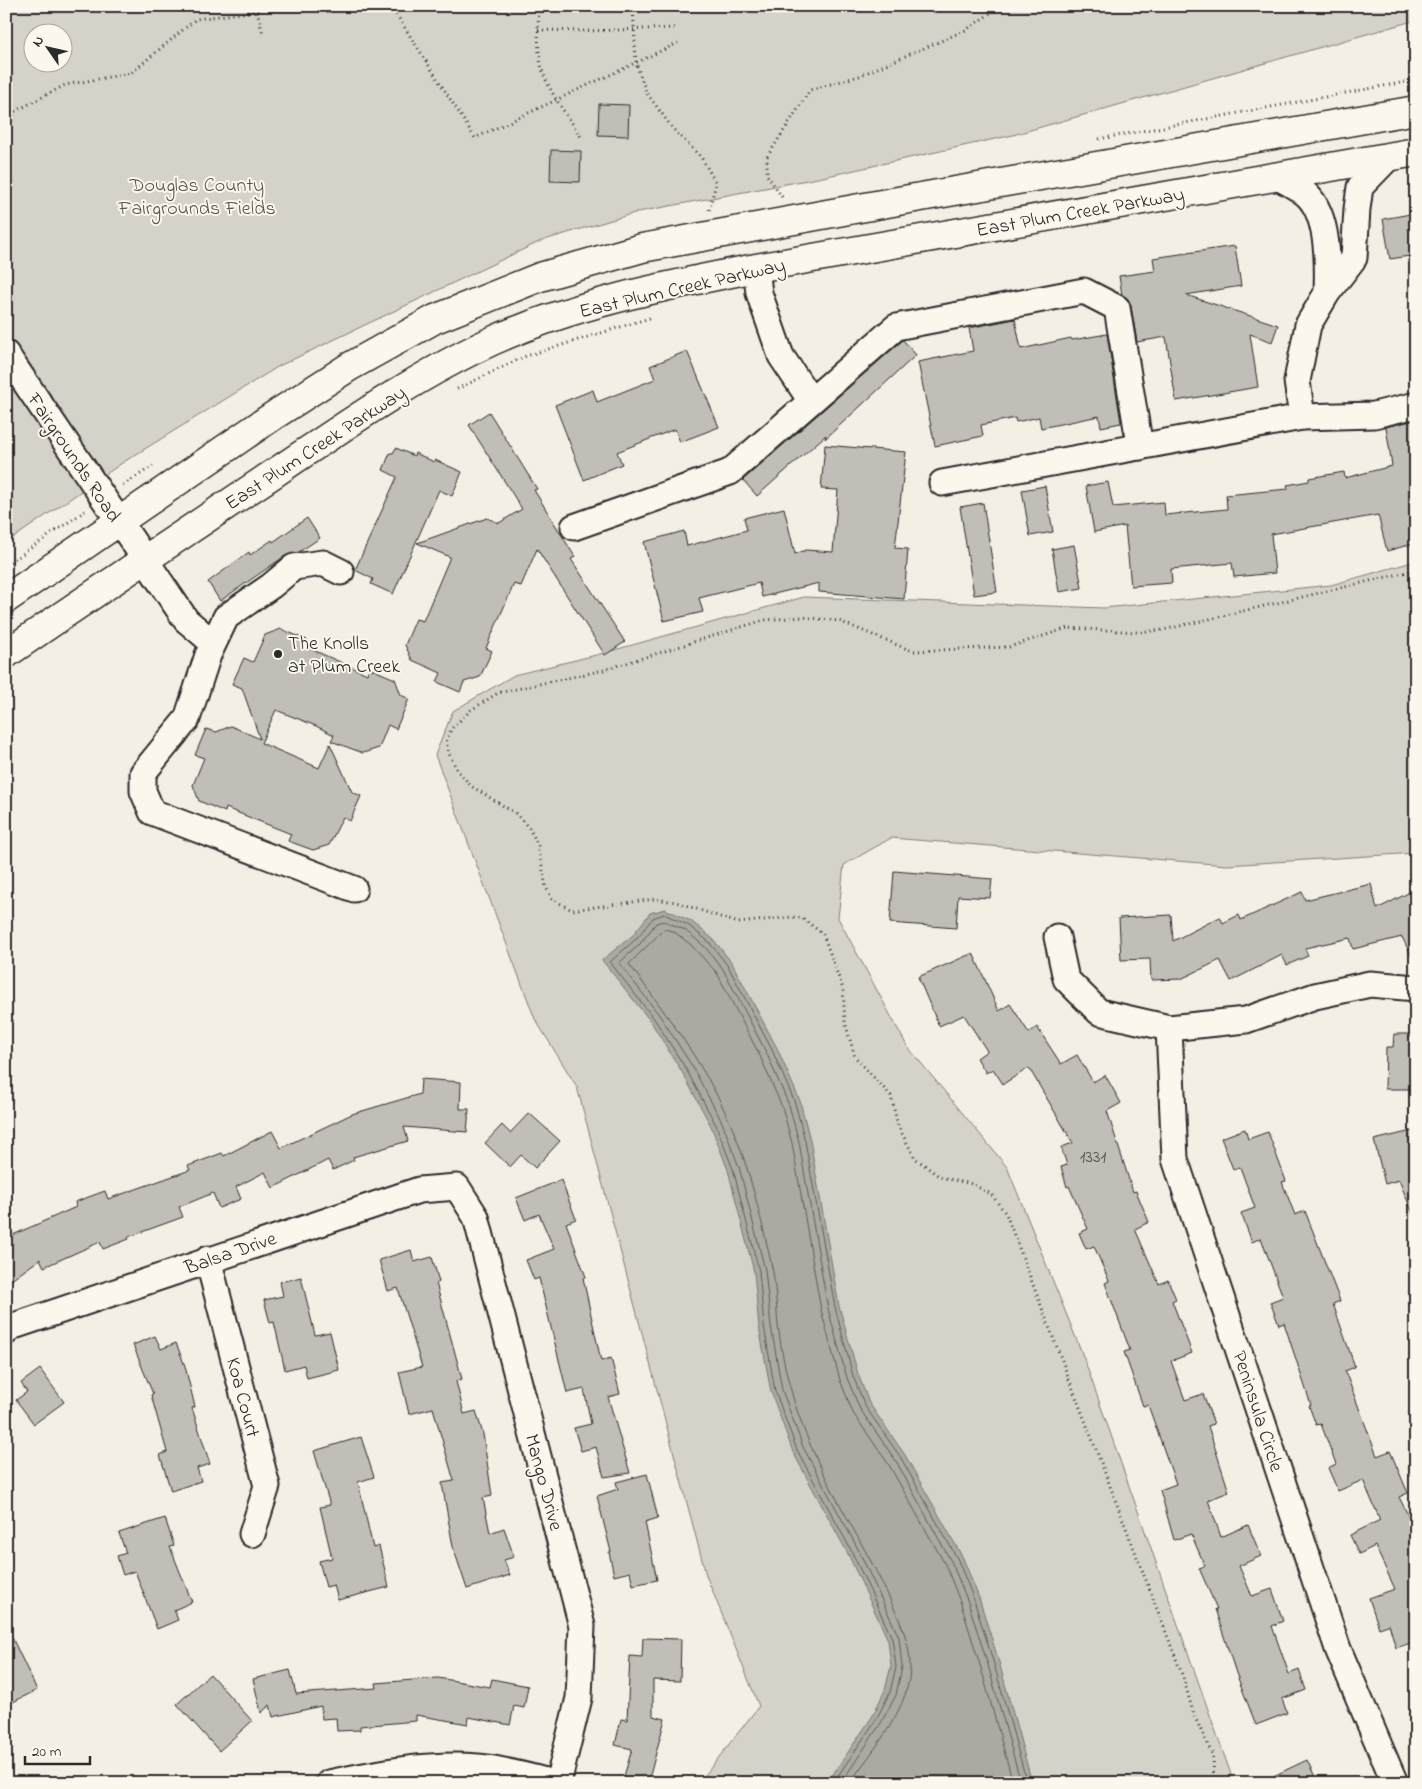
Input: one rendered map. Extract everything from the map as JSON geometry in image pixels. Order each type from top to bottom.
[{"type":"main road","name":"East Plum Creek Parkway","points":[[6,599],[273,416],[349,367],[435,319],[548,274],[651,247],[898,201],[1416,110]]},
{"type":"main road","name":"East Plum Creek Parkway","points":[[12,664],[144,560],[372,408],[492,341],[554,317],[600,302],[651,289],[756,268],[1416,152]]},
{"type":"street","points":[[1302,417],[1297,380],[1308,324],[1327,293],[1354,258],[1356,209],[1360,187],[1389,157]]},
{"type":"street","points":[[1277,176],[1308,196],[1323,224],[1328,262],[1327,293]]},
{"type":"street","points":[[756,268],[759,293],[781,356],[811,401]]},
{"type":"street","points":[[574,527],[730,472],[896,326],[1084,291],[1117,308],[1140,447]]},
{"type":"street","name":"Fairgrounds Road","points":[[6,354],[186,620],[213,643]]},
{"type":"street","points":[[942,483],[1302,417],[1374,415],[1416,405]]},
{"type":"street","points":[[341,572],[323,563],[294,567],[226,618],[213,643],[187,720],[143,773],[143,791],[152,812],[354,888]]},
{"type":"street","points":[[1057,937],[1066,979],[1098,1012],[1169,1028],[1246,1020],[1315,996],[1370,984],[1416,988]]},
{"type":"street","name":"Peninsula Circle","points":[[1169,1028],[1175,1159],[1338,1649],[1395,1783]]},
{"type":"street","name":"Balsa Drive","points":[[6,1332],[11,1327],[208,1259],[419,1190],[457,1187]]},
{"type":"street","name":"Mango Drive","points":[[457,1187],[476,1217],[582,1626],[579,1698],[558,1783]]},
{"type":"street","name":"Koa Court","points":[[208,1259],[267,1486],[252,1534]]},
{"type":"street","points":[[329,1783],[384,1772],[420,1768],[478,1767],[554,1783]]},
{"type":"path","points":[[256,6],[263,35]]},
{"type":"path","points":[[6,145],[14,112],[65,85],[131,73],[196,19],[258,12],[264,6]]},
{"type":"path","points":[[391,6],[475,138],[678,43]]},
{"type":"path","points":[[539,6],[538,30],[542,69],[557,99],[581,137]]},
{"type":"path","points":[[633,6],[636,62],[646,92],[673,129],[701,157],[716,183],[708,212]]},
{"type":"path","points":[[783,199],[767,175],[767,157],[810,90],[859,76],[966,30],[1001,6]]},
{"type":"path","points":[[538,30],[586,31],[674,28]]},
{"type":"path","points":[[452,391],[526,356],[658,315]]},
{"type":"path","points":[[1214,1783],[1213,1756],[1194,1715],[1183,1676],[1006,1214],[991,1194],[972,1184],[940,1177],[915,1158],[898,1126],[891,1096],[855,1057],[845,1022],[843,990],[823,934],[802,918],[792,916],[738,923],[676,902],[656,899],[572,910],[561,905],[552,899],[546,888],[538,845],[529,828],[514,813],[471,786],[457,770],[448,754],[446,742],[451,729],[471,710],[498,693],[604,670],[764,620],[802,617],[839,621],[912,652],[1009,647],[1068,628],[1137,632],[1163,630],[1416,570]]},
{"type":"path","points":[[6,683],[12,664]]},
{"type":"green space","name":"Douglas County Fairgrounds Fields","points":[[6,6],[1416,6],[1416,20],[1013,135],[823,177],[638,212],[541,241],[279,366],[122,463],[6,543]]},
{"type":"green space","points":[[1416,561],[1416,853],[1227,865],[891,838],[844,865],[838,918],[907,1046],[1007,1167],[1082,1353],[1234,1783],[703,1783],[705,1775],[759,1706],[706,1575],[577,1087],[535,1019],[435,755],[453,711],[514,675],[600,654],[804,597],[1104,608],[1331,585]]},
{"type":"water","points":[[665,909],[691,921],[713,939],[732,963],[777,1048],[800,1101],[810,1140],[839,1306],[858,1374],[869,1403],[905,1455],[963,1558],[979,1598],[999,1662],[1032,1783],[827,1783],[872,1717],[885,1690],[891,1666],[888,1640],[848,1554],[793,1452],[771,1392],[759,1327],[754,1272],[728,1170],[711,1126],[682,1072],[651,1022],[602,960],[632,936],[650,913]]},
{"type":"building","points":[[599,104],[629,105],[628,136],[598,135]]},
{"type":"building","points":[[551,150],[581,151],[580,182],[550,181]]},
{"type":"building","points":[[1416,213],[1416,255],[1390,259],[1383,219]]},
{"type":"building","points":[[1235,246],[1241,286],[1186,295],[1278,325],[1272,342],[1250,334],[1258,387],[1176,401],[1166,337],[1137,342],[1131,306],[1128,299],[1122,295],[1119,276],[1155,271],[1153,258]]},
{"type":"building","points":[[1015,319],[1021,349],[1071,338],[1072,340],[1107,334],[1121,423],[1101,427],[1099,416],[1041,428],[1039,417],[1016,422],[1015,418],[981,425],[983,436],[935,446],[918,362],[973,351],[969,328]]},
{"type":"building","points":[[903,340],[916,355],[825,439],[826,435],[757,496],[743,480]]},
{"type":"building","points":[[687,351],[719,427],[680,442],[675,429],[617,452],[622,464],[584,480],[555,405],[593,390],[597,402],[655,379],[650,366]]},
{"type":"building","points":[[489,412],[537,489],[534,490],[575,557],[571,559],[625,642],[605,655],[537,549],[521,586],[514,584],[486,648],[492,651],[480,677],[464,682],[460,692],[437,682],[441,673],[412,660],[405,645],[416,619],[423,621],[450,557],[417,543],[487,518],[499,523],[522,509],[469,425]]},
{"type":"building","points":[[1416,420],[1416,543],[1387,551],[1378,515],[1271,534],[1275,573],[1234,577],[1232,563],[1171,569],[1172,583],[1131,586],[1125,526],[1094,532],[1086,486],[1108,482],[1113,507],[1164,502],[1165,515],[1227,509],[1226,495],[1288,489],[1287,485],[1309,481],[1309,478],[1344,472],[1345,478],[1392,466],[1386,427]]},
{"type":"building","points":[[825,445],[906,452],[895,548],[908,549],[904,599],[819,592],[819,583],[762,597],[759,583],[699,598],[703,612],[664,621],[644,542],[684,531],[687,546],[747,530],[744,518],[784,508],[795,554],[806,550],[833,552],[838,490],[821,489]]},
{"type":"building","points":[[396,448],[414,456],[415,453],[434,462],[435,460],[462,472],[452,496],[439,490],[393,594],[371,584],[373,579],[355,570],[397,477],[383,470],[390,453],[393,453]]},
{"type":"building","points":[[1045,486],[1053,532],[1030,536],[1022,490]]},
{"type":"building","points":[[983,503],[997,592],[974,595],[960,507]]},
{"type":"building","points":[[307,518],[320,538],[299,552],[285,556],[220,601],[208,582],[249,552],[250,555],[272,540],[273,542]]},
{"type":"building","points":[[1074,545],[1082,588],[1059,592],[1052,549]]},
{"type":"building","points":[[281,629],[307,640],[304,646],[367,674],[369,668],[395,679],[401,695],[409,699],[396,729],[388,725],[379,748],[363,753],[331,741],[334,735],[276,710],[261,743],[319,768],[330,744],[352,792],[361,796],[350,821],[343,817],[329,845],[313,850],[288,841],[291,834],[226,808],[225,812],[199,801],[193,785],[204,758],[195,755],[206,729],[216,732],[231,726],[260,739],[242,688],[232,684],[244,658],[253,662],[265,635]]},
{"type":"building","points":[[894,871],[992,879],[990,898],[958,896],[956,928],[890,923]]},
{"type":"building","points":[[1371,884],[1377,909],[1416,889],[1416,965],[1402,937],[1353,949],[1350,938],[1305,948],[1308,956],[1287,965],[1282,955],[1231,981],[1220,960],[1181,979],[1151,980],[1150,959],[1121,960],[1119,918],[1171,915],[1173,941],[1220,917],[1223,923],[1239,915],[1241,920],[1302,892],[1305,900]]},
{"type":"building","points":[[973,953],[999,1011],[1010,1004],[1029,1033],[1037,1027],[1061,1064],[1077,1055],[1093,1082],[1105,1075],[1121,1103],[1107,1111],[1133,1192],[1136,1191],[1149,1222],[1135,1229],[1159,1284],[1168,1280],[1176,1299],[1172,1301],[1192,1353],[1171,1361],[1185,1400],[1203,1394],[1214,1424],[1208,1426],[1229,1492],[1208,1500],[1221,1537],[1248,1525],[1261,1556],[1239,1566],[1252,1596],[1272,1589],[1283,1621],[1272,1626],[1289,1674],[1299,1670],[1306,1690],[1282,1699],[1287,1713],[1256,1725],[1236,1673],[1215,1609],[1217,1609],[1199,1568],[1205,1566],[1191,1534],[1174,1540],[1160,1490],[1176,1484],[1148,1405],[1143,1406],[1124,1352],[1130,1350],[1105,1283],[1109,1281],[1094,1246],[1086,1249],[1079,1233],[1088,1229],[1069,1186],[1067,1187],[1061,1167],[1067,1165],[1061,1147],[1073,1143],[1029,1068],[1003,1084],[993,1069],[986,1073],[977,1058],[987,1051],[964,1015],[939,1026],[918,977]]},
{"type":"building","points":[[1394,1034],[1416,1034],[1416,1089],[1385,1089],[1386,1047],[1393,1047]]},
{"type":"building","points":[[421,1079],[461,1082],[460,1109],[469,1109],[467,1132],[404,1127],[408,1141],[353,1157],[354,1160],[333,1170],[328,1160],[273,1188],[265,1172],[236,1187],[241,1199],[219,1208],[213,1193],[179,1207],[183,1217],[128,1237],[129,1239],[103,1249],[100,1242],[44,1267],[40,1259],[6,1284],[6,1238],[76,1207],[75,1202],[105,1191],[108,1199],[190,1170],[188,1166],[222,1153],[224,1156],[272,1131],[281,1148],[352,1114],[420,1094]]},
{"type":"building","points":[[529,1113],[560,1141],[535,1168],[521,1155],[510,1167],[485,1143],[502,1125],[510,1133]]},
{"type":"building","points":[[1245,1129],[1248,1139],[1268,1132],[1286,1181],[1282,1182],[1295,1215],[1305,1211],[1340,1301],[1333,1304],[1355,1367],[1345,1371],[1377,1456],[1390,1451],[1408,1493],[1399,1497],[1416,1531],[1416,1641],[1396,1648],[1389,1624],[1379,1628],[1369,1598],[1395,1589],[1375,1546],[1359,1554],[1350,1535],[1380,1520],[1363,1480],[1338,1491],[1328,1468],[1336,1464],[1321,1424],[1316,1425],[1284,1323],[1279,1325],[1270,1302],[1283,1297],[1261,1238],[1252,1242],[1241,1213],[1255,1208],[1240,1167],[1233,1169],[1221,1138]]},
{"type":"building","points":[[1416,1130],[1415,1219],[1399,1180],[1385,1184],[1374,1140]]},
{"type":"building","points":[[561,1180],[576,1219],[566,1223],[586,1277],[583,1278],[601,1361],[611,1358],[620,1394],[608,1397],[630,1473],[604,1477],[596,1447],[581,1451],[574,1428],[591,1424],[584,1389],[567,1393],[539,1278],[534,1280],[526,1260],[554,1249],[539,1214],[525,1220],[516,1198]]},
{"type":"building","points":[[411,1250],[414,1262],[432,1257],[439,1282],[436,1283],[462,1379],[456,1381],[464,1414],[476,1411],[483,1434],[492,1496],[483,1498],[490,1533],[504,1528],[514,1557],[504,1560],[510,1575],[467,1589],[453,1547],[442,1483],[454,1481],[433,1408],[409,1414],[399,1372],[422,1367],[398,1288],[388,1291],[379,1260]]},
{"type":"building","points":[[301,1277],[315,1335],[330,1332],[339,1370],[307,1378],[304,1365],[285,1370],[274,1322],[270,1323],[264,1300],[283,1296],[280,1282]]},
{"type":"building","points":[[155,1336],[161,1349],[176,1343],[185,1366],[195,1407],[192,1408],[210,1464],[197,1468],[201,1481],[171,1491],[160,1455],[167,1452],[151,1395],[153,1394],[133,1345]]},
{"type":"building","points":[[40,1369],[64,1402],[34,1424],[16,1400],[27,1392],[21,1383]]},
{"type":"building","points":[[361,1437],[374,1477],[358,1482],[373,1548],[379,1546],[389,1587],[338,1600],[334,1585],[326,1587],[319,1561],[332,1558],[320,1507],[330,1505],[314,1451]]},
{"type":"building","points":[[647,1474],[658,1518],[645,1522],[657,1580],[633,1585],[630,1572],[614,1576],[609,1552],[611,1552],[597,1496],[618,1489],[616,1482]]},
{"type":"building","points":[[165,1518],[174,1546],[170,1547],[192,1602],[174,1610],[178,1620],[157,1629],[135,1571],[123,1575],[117,1556],[126,1553],[119,1533]]},
{"type":"building","points":[[6,1625],[37,1690],[13,1702],[6,1688]]},
{"type":"building","points":[[643,1638],[681,1639],[680,1681],[653,1680],[653,1716],[665,1719],[648,1783],[622,1783],[632,1749],[615,1745],[621,1719],[627,1720],[630,1656],[642,1657]]},
{"type":"building","points":[[290,1670],[296,1694],[377,1688],[376,1683],[438,1678],[490,1687],[492,1679],[528,1686],[524,1708],[514,1706],[510,1725],[469,1717],[468,1724],[416,1715],[416,1721],[360,1726],[360,1730],[337,1731],[336,1718],[322,1719],[321,1706],[273,1717],[270,1705],[261,1713],[253,1679]]},
{"type":"building","points":[[210,1674],[252,1721],[219,1751],[177,1704]]},
{"type":"building","points":[[1307,1760],[1318,1783],[1259,1783]]},
{"type":"place","name":"The Knolls at Plum Creek","points":[[278,654]]}]
